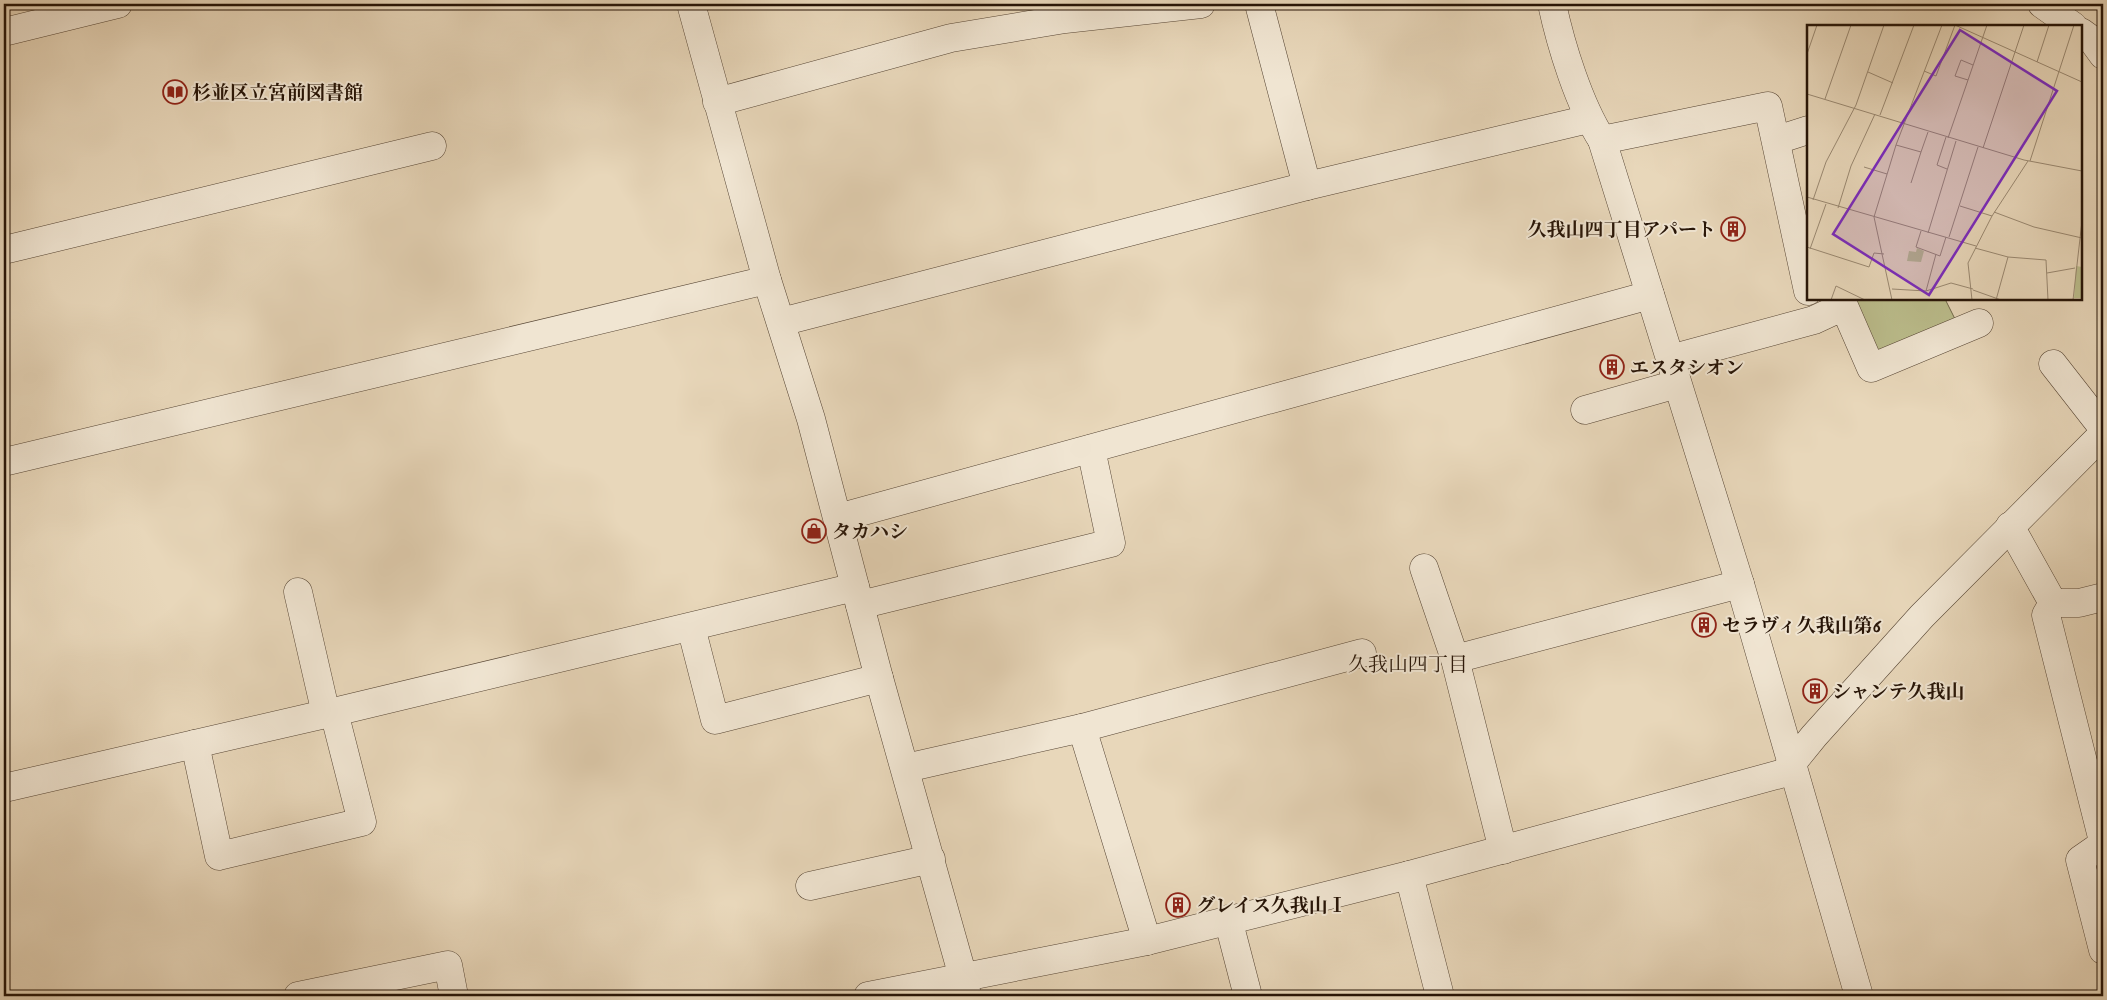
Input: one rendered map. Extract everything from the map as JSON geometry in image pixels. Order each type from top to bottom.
[{"type":"street","points":[[4,32],[118,4]]},
{"type":"street","points":[[691,4],[767,280],[811,419],[965,987]]},
{"type":"street","points":[[717,102],[951,38],[1065,19],[1201,4]]},
{"type":"street","points":[[1259,4],[1307,186]]},
{"type":"street","points":[[1552,4],[1557,28],[1596,130],[1650,295],[1740,584],[1859,996]]},
{"type":"street","points":[[2042,4],[2068,25]]},
{"type":"street","points":[[781,322],[1307,186],[1596,130],[1768,106],[1807,286]]},
{"type":"street","points":[[1776,140],[1807,130]]},
{"type":"street","points":[[4,250],[432,146]]},
{"type":"street","points":[[4,462],[767,280]]},
{"type":"street","points":[[838,518],[1650,295]]},
{"type":"street","points":[[1585,410],[1812,309],[1844,306],[1870,368],[1979,323]]},
{"type":"street","points":[[2053,364],[2103,428]]},
{"type":"street","points":[[868,996],[965,987],[1228,919],[1409,875],[1784,773],[1814,736],[1922,616],[2103,434]]},
{"type":"street","points":[[4,788],[691,627],[858,596],[1111,543],[1091,449]]},
{"type":"street","points":[[2010,526],[2053,603]]},
{"type":"street","points":[[1424,568],[1455,659],[1503,850]]},
{"type":"street","points":[[1455,659],[1740,584]]},
{"type":"street","points":[[195,744],[219,856],[362,822],[330,713],[298,592]]},
{"type":"street","points":[[2053,603],[2079,603],[2103,597]]},
{"type":"street","points":[[2053,603],[2046,615],[2103,843],[2080,860],[2103,950]]},
{"type":"street","points":[[691,627],[715,720],[880,678]]},
{"type":"street","points":[[906,768],[1082,728],[1362,653]]},
{"type":"street","points":[[1082,728],[1147,941]]},
{"type":"street","points":[[810,886],[931,859]]},
{"type":"street","points":[[1409,875],[1440,996]]},
{"type":"street","points":[[1228,919],[1248,996]]},
{"type":"street","points":[[298,996],[448,965],[454,996]]},
{"type":"green space","points":[[1852,300],[1946,300],[1957,323],[1876,356]]},
{"type":"place","name":"杉並区立宮前図書館","points":[[175,92]]},
{"type":"place","name":"久我山四丁目アパート","points":[[1733,229]]},
{"type":"place","name":"エスタシオン","points":[[1612,367]]},
{"type":"place","name":"タカハシ","points":[[814,531]]},
{"type":"place","name":"セラヴィ久我山第6","points":[[1704,625]]},
{"type":"place","name":"シャンテ久我山","points":[[1815,691]]},
{"type":"place","name":"グレイス久我山Ⅰ","points":[[1178,905]]},
{"type":"district","name":"久我山四丁目","points":[[1408,664]]}]
